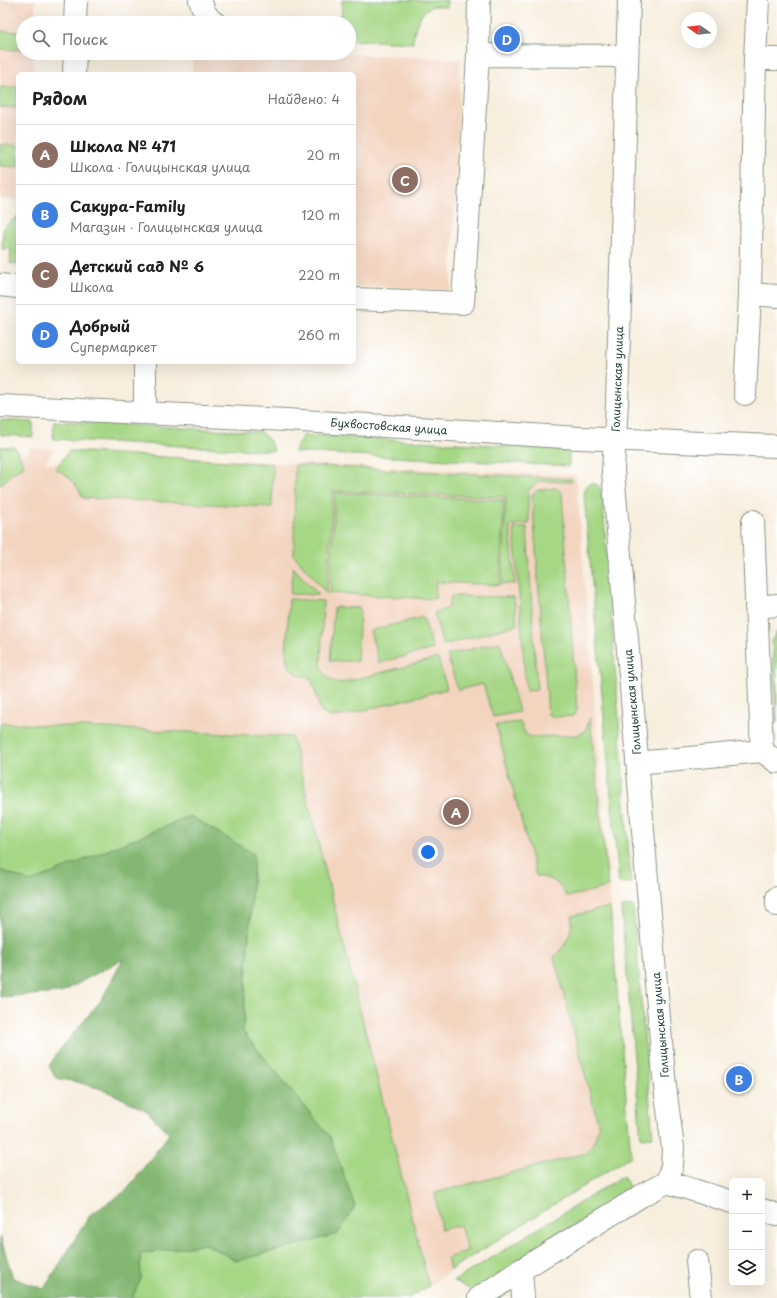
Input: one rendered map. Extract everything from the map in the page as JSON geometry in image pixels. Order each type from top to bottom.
[{"type":"street","points":[[75,16],[76,0]]},
{"type":"street","points":[[200,0],[204,12],[207,16]]},
{"type":"street","points":[[356,299],[464,303],[478,55],[479,0]]},
{"type":"street","name":"Голицынская улица","points":[[629,0],[613,471],[661,1041],[673,1148],[672,1166],[667,1182]]},
{"type":"street","points":[[745,394],[750,294],[755,59],[758,0]]},
{"type":"street","points":[[478,55],[627,56]]},
{"type":"street","points":[[755,59],[777,59]]},
{"type":"street","points":[[74,72],[75,60]]},
{"type":"street","points":[[0,285],[16,287]]},
{"type":"street","points":[[750,294],[777,296]]},
{"type":"street","points":[[145,364],[145,413]]},
{"type":"street","name":"Бухвостовская улица","points":[[0,406],[286,420],[615,439],[777,446]]},
{"type":"street","points":[[637,764],[769,756],[767,606],[753,521]]},
{"type":"street","points":[[777,898],[777,906]]},
{"type":"street","points":[[479,1298],[521,1270],[641,1196],[667,1182],[729,1201]]},
{"type":"street","points":[[765,1211],[777,1215]]},
{"type":"street","points":[[697,1261],[701,1298]]},
{"type":"street","points":[[521,1270],[523,1298]]},
{"type":"shaded area","points":[[0,0],[35,0],[35,16],[16,16],[16,60],[34,60],[33,72],[16,72],[16,200],[0,199]]},
{"type":"shaded area","points":[[356,54],[461,59],[451,290],[356,286],[356,72],[192,72],[193,60],[356,60]]},
{"type":"shaded area","points":[[0,446],[16,447],[20,455],[29,452],[29,448],[54,449],[45,463],[58,464],[68,450],[284,463],[576,475],[631,1156],[450,1270],[429,1286],[292,737],[0,723]]},
{"type":"green space","points":[[342,0],[447,0],[447,7],[433,6],[423,13],[414,33],[413,43],[356,40],[356,16],[341,16]]},
{"type":"green space","points":[[0,31],[16,32],[16,50],[0,49]]},
{"type":"green space","points":[[0,87],[16,87],[16,108],[0,107]]},
{"type":"green space","points":[[0,145],[16,145],[16,167],[0,166]]},
{"type":"green space","points":[[16,218],[16,264],[10,263],[11,249],[2,249],[3,228]]},
{"type":"green space","points":[[0,420],[33,422],[33,437],[0,435]]},
{"type":"green space","points":[[54,421],[261,432],[269,440],[274,451],[53,439]]},
{"type":"green space","points":[[304,435],[566,449],[569,454],[569,466],[293,452]]},
{"type":"green space","points":[[0,447],[15,447],[24,466],[10,475],[0,486]]},
{"type":"green space","points":[[69,451],[273,464],[272,507],[83,498],[72,480],[55,469]]},
{"type":"green space","points":[[295,465],[572,479],[572,482],[539,481],[528,491],[529,524],[510,525],[515,584],[502,584],[506,497],[333,491],[327,594],[294,555]]},
{"type":"green space","points":[[591,483],[598,485],[602,492],[631,883],[619,883],[584,495],[586,487]]},
{"type":"green space","points":[[556,488],[562,493],[577,711],[573,716],[553,717],[548,714],[532,495],[538,490]]},
{"type":"green space","points":[[335,493],[504,500],[500,585],[436,582],[435,599],[330,593]]},
{"type":"green space","points":[[527,527],[537,690],[526,691],[514,528]]},
{"type":"green space","points":[[293,567],[319,595],[290,594]]},
{"type":"green space","points":[[451,596],[514,597],[517,625],[443,645],[434,613],[448,608]]},
{"type":"green space","points":[[289,599],[323,601],[321,666],[324,673],[334,681],[341,683],[438,658],[447,689],[341,716],[329,717],[321,712],[311,678],[302,676],[292,670],[286,658]]},
{"type":"green space","points":[[334,607],[360,608],[357,661],[330,661]]},
{"type":"green space","points":[[423,617],[433,649],[379,663],[370,631]]},
{"type":"green space","points":[[777,632],[777,722],[776,722],[772,640]]},
{"type":"green space","points":[[500,642],[519,712],[493,717],[483,684],[458,690],[447,655]]},
{"type":"green space","points":[[590,718],[608,887],[567,897],[558,884],[546,878],[536,876],[496,725],[520,722],[525,733],[530,737],[579,735],[586,729]]},
{"type":"green space","points":[[0,723],[292,737],[429,1286],[409,1298],[132,1298],[141,1279],[139,1254],[206,1244],[237,1261],[330,1137],[243,1032],[254,854],[190,816],[31,882],[0,870]]},
{"type":"green space","points":[[190,816],[254,854],[243,1032],[330,1137],[355,1206],[338,1234],[237,1261],[206,1244],[140,1254],[141,1279],[132,1298],[0,1298],[0,1236],[13,1278],[44,1289],[90,1215],[127,1190],[169,1134],[147,1111],[105,1090],[56,1078],[49,1066],[58,1052],[102,999],[123,959],[61,993],[0,997],[0,870],[31,882]]},
{"type":"green space","points":[[633,906],[653,1137],[641,1138],[621,907]]},
{"type":"green space","points":[[610,907],[631,1156],[450,1270],[447,1258],[467,1251],[460,1225],[441,1230],[435,1193],[586,1153],[594,1141],[599,1127],[554,957],[568,938],[572,916]]},
{"type":"green space","points":[[623,1176],[631,1190],[473,1291],[454,1281]]},
{"type":"place","name":"Добрый","points":[[507,39]]},
{"type":"place","name":"Детский сад № 6","points":[[405,180]]},
{"type":"place","name":"Школа № 471","points":[[456,812]]},
{"type":"place","name":"Сакура-Family","points":[[739,1079]]}]
